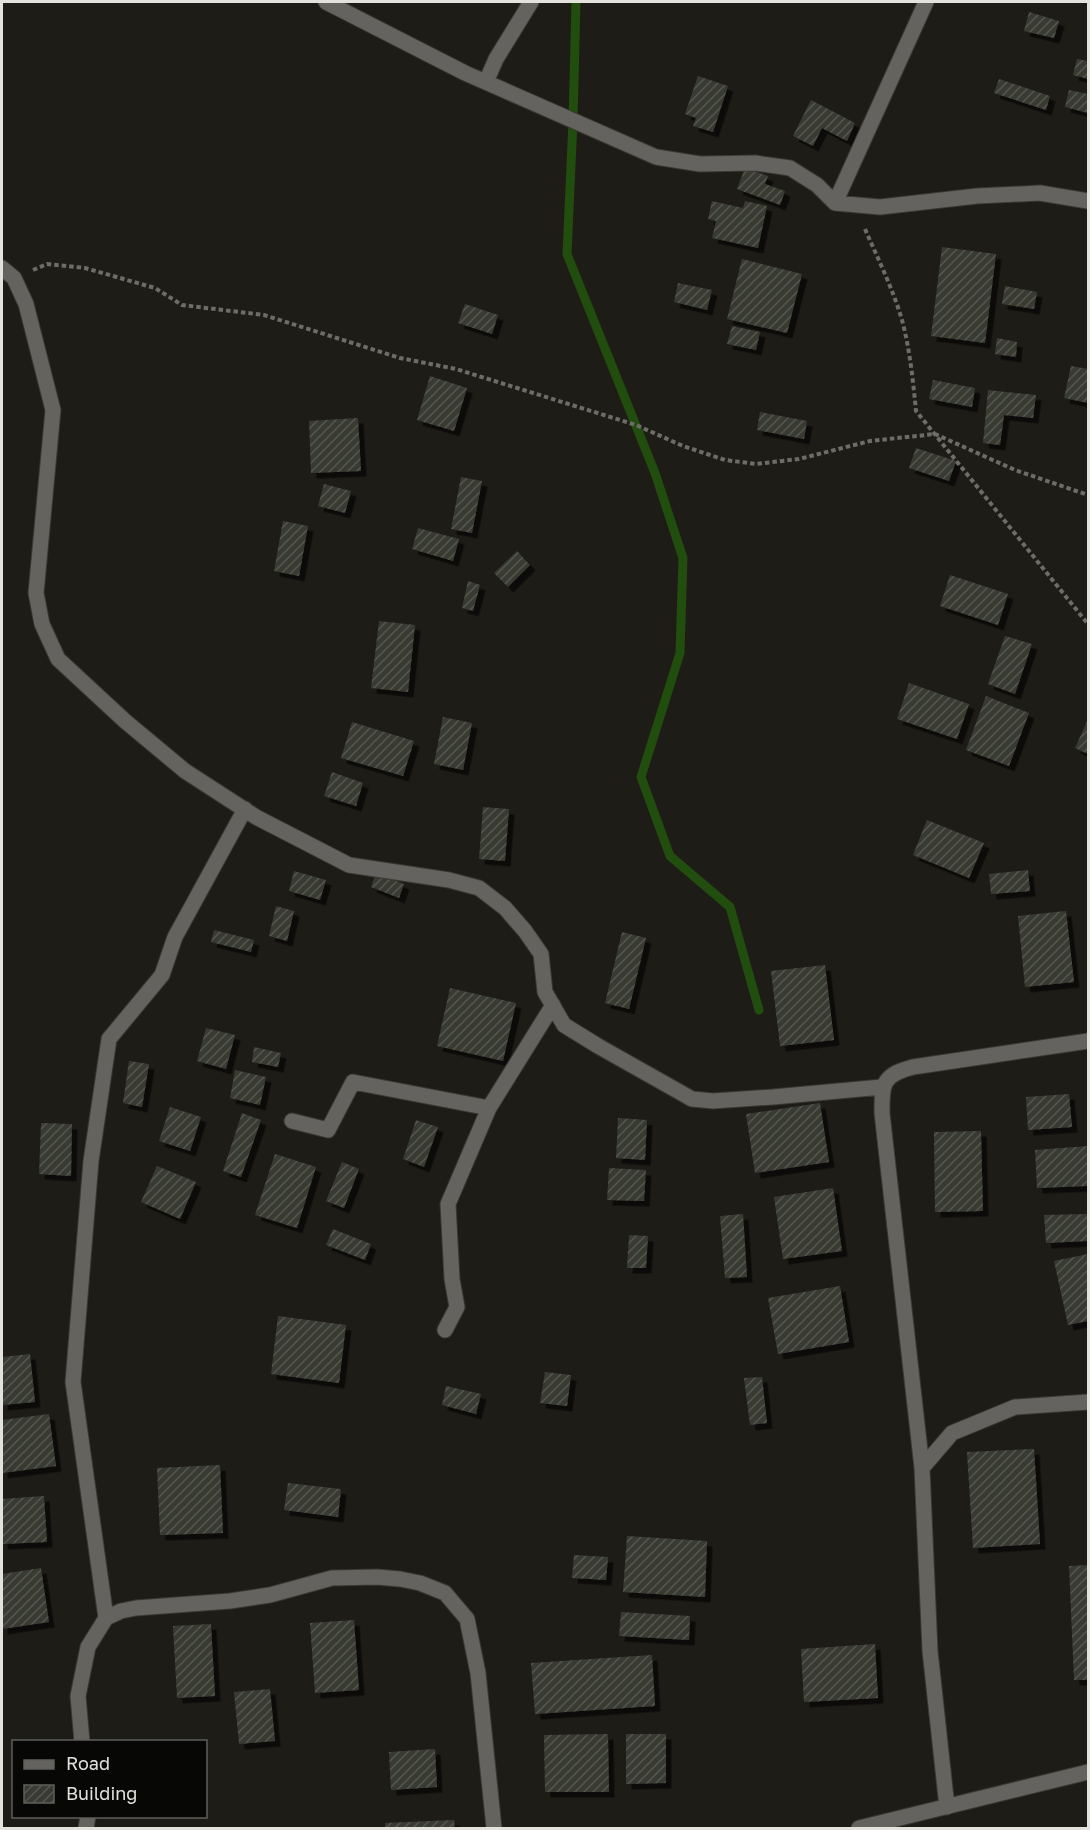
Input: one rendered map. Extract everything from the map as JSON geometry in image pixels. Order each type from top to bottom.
[{"type":"street","points":[[326,2],[486,82],[656,157],[700,164],[755,163],[790,168],[817,185],[835,203],[880,207],[977,196],[1040,193],[1089,201]]},
{"type":"street","points":[[486,82],[496,59],[531,2]]},
{"type":"street","points":[[835,203],[926,2]]},
{"type":"street","points":[[8,273],[26,304],[54,410],[36,592],[42,624],[58,659],[125,721],[185,771],[244,809],[349,865],[449,880],[479,888],[505,908],[541,954],[545,992],[564,1025],[692,1100],[773,1097],[882,1087]]},
{"type":"street","points":[[106,1618],[73,1382],[91,1161],[109,1039],[162,975],[175,936],[244,809]]},
{"type":"street","points":[[445,1330],[457,1307],[452,1279],[448,1204],[489,1108],[553,1005]]},
{"type":"street","points":[[947,1807],[930,1651],[922,1468],[882,1113],[882,1087],[897,1071],[913,1067],[1089,1041]]},
{"type":"street","points":[[292,1120],[328,1130],[353,1082],[489,1108]]},
{"type":"street","points":[[922,1468],[952,1433],[1015,1407],[1089,1402]]},
{"type":"street","points":[[82,1740],[78,1696],[88,1647],[106,1618],[121,1611],[270,1595],[332,1578],[376,1577],[420,1583],[445,1593],[468,1619],[478,1673],[494,1828]]},
{"type":"street","points":[[859,1828],[1089,1772]]},
{"type":"path","points":[[835,203],[863,225],[884,270],[902,320],[913,376],[916,411],[1089,624]]},
{"type":"path","points":[[8,273],[47,264],[85,267],[154,288],[182,305],[264,315],[400,358],[456,369],[636,425],[683,446],[725,460],[756,464],[799,459],[870,441],[935,434],[1015,470],[1089,495]]},
{"type":"building","points":[[1029,12],[1059,21],[1054,38],[1024,31]]},
{"type":"building","points":[[1077,59],[1088,61],[1088,79],[1073,75]]},
{"type":"building","points":[[698,76],[728,86],[713,132],[693,126],[696,118],[685,114]]},
{"type":"building","points":[[999,79],[1050,96],[1046,110],[994,93]]},
{"type":"building","points":[[1069,90],[1088,94],[1088,113],[1065,107]]},
{"type":"building","points":[[811,100],[855,123],[847,141],[822,128],[813,146],[793,136]]},
{"type":"building","points":[[745,168],[768,176],[765,184],[785,191],[780,205],[737,189]]},
{"type":"building","points":[[712,201],[743,208],[745,201],[767,206],[758,248],[712,238],[716,221],[708,219]]},
{"type":"building","points":[[942,247],[996,254],[985,343],[931,336]]},
{"type":"building","points":[[742,259],[802,274],[787,333],[727,319]]},
{"type":"building","points":[[678,283],[712,290],[707,310],[674,302]]},
{"type":"building","points":[[1005,286],[1037,292],[1034,309],[1002,304]]},
{"type":"building","points":[[465,304],[498,315],[492,334],[458,323]]},
{"type":"building","points":[[732,326],[760,332],[756,350],[727,344]]},
{"type":"building","points":[[997,338],[1017,342],[1016,357],[995,354]]},
{"type":"building","points":[[1071,366],[1088,369],[1088,403],[1064,398]]},
{"type":"building","points":[[430,376],[467,388],[454,431],[417,420]]},
{"type":"building","points":[[933,380],[975,388],[972,407],[929,399]]},
{"type":"building","points":[[988,390],[1036,395],[1033,418],[1004,415],[1000,445],[983,443]]},
{"type":"building","points":[[760,412],[807,421],[804,439],[757,430]]},
{"type":"building","points":[[358,418],[361,471],[311,473],[309,421]]},
{"type":"building","points":[[916,448],[956,461],[949,481],[909,468]]},
{"type":"building","points":[[461,477],[482,481],[472,533],[451,529]]},
{"type":"building","points":[[324,484],[351,491],[345,513],[318,506]]},
{"type":"building","points":[[283,521],[308,526],[299,576],[274,571]]},
{"type":"building","points":[[418,528],[459,539],[453,561],[412,549]]},
{"type":"building","points":[[517,551],[530,565],[508,587],[494,573]]},
{"type":"building","points":[[950,575],[1008,594],[998,625],[940,606]]},
{"type":"building","points":[[468,581],[480,585],[473,611],[462,608]]},
{"type":"building","points":[[379,621],[415,625],[408,692],[371,688]]},
{"type":"building","points":[[1005,636],[1032,644],[1015,694],[988,684]]},
{"type":"building","points":[[909,683],[969,704],[957,739],[897,719]]},
{"type":"building","points":[[986,696],[1029,713],[1009,766],[966,750]]},
{"type":"building","points":[[443,717],[472,723],[463,770],[434,764]]},
{"type":"building","points":[[1088,719],[1088,754],[1075,748]]},
{"type":"building","points":[[352,722],[414,741],[403,776],[341,758]]},
{"type":"building","points":[[332,772],[363,783],[356,806],[324,796]]},
{"type":"building","points":[[483,807],[509,809],[505,861],[479,859]]},
{"type":"building","points":[[927,820],[984,843],[969,878],[913,855]]},
{"type":"building","points":[[1028,870],[1030,891],[991,894],[989,874]]},
{"type":"building","points":[[294,871],[326,880],[320,900],[289,891]]},
{"type":"building","points":[[376,873],[404,884],[399,898],[371,887]]},
{"type":"building","points":[[276,906],[294,911],[287,941],[269,936]]},
{"type":"building","points":[[1066,911],[1074,982],[1025,987],[1018,916]]},
{"type":"building","points":[[214,930],[254,940],[251,952],[211,942]]},
{"type":"building","points":[[622,932],[646,938],[629,1009],[605,1003]]},
{"type":"building","points":[[825,965],[834,1040],[780,1046],[771,971]]},
{"type":"building","points":[[450,988],[516,1003],[503,1061],[437,1046]]},
{"type":"building","points":[[206,1028],[235,1035],[226,1069],[197,1061]]},
{"type":"building","points":[[254,1047],[281,1053],[278,1067],[252,1062]]},
{"type":"building","points":[[129,1061],[149,1064],[142,1107],[123,1103]]},
{"type":"building","points":[[235,1070],[266,1077],[260,1105],[230,1098]]},
{"type":"building","points":[[1069,1094],[1072,1127],[1028,1130],[1026,1097]]},
{"type":"building","points":[[820,1103],[829,1162],[755,1173],[746,1114]]},
{"type":"building","points":[[170,1107],[201,1117],[190,1151],[159,1141]]},
{"type":"building","points":[[242,1113],[261,1120],[241,1177],[223,1171]]},
{"type":"building","points":[[618,1118],[647,1120],[645,1160],[616,1158]]},
{"type":"building","points":[[416,1120],[438,1127],[424,1167],[403,1159]]},
{"type":"building","points":[[41,1123],[72,1124],[71,1176],[39,1174]]},
{"type":"building","points":[[981,1131],[983,1211],[935,1212],[934,1132]]},
{"type":"building","points":[[1088,1146],[1088,1186],[1037,1188],[1035,1150]]},
{"type":"building","points":[[275,1154],[316,1167],[297,1228],[255,1215]]},
{"type":"building","points":[[342,1162],[359,1169],[344,1208],[326,1201]]},
{"type":"building","points":[[157,1166],[196,1182],[180,1219],[141,1202]]},
{"type":"building","points":[[609,1168],[646,1170],[644,1201],[607,1200]]},
{"type":"building","points":[[833,1188],[842,1251],[783,1259],[774,1197]]},
{"type":"building","points":[[743,1214],[747,1277],[725,1278],[720,1216]]},
{"type":"building","points":[[1088,1214],[1088,1241],[1046,1243],[1044,1215]]},
{"type":"building","points":[[333,1229],[371,1244],[365,1260],[326,1245]]},
{"type":"building","points":[[629,1235],[648,1236],[646,1268],[627,1268]]},
{"type":"building","points":[[1088,1254],[1088,1321],[1068,1325],[1054,1261]]},
{"type":"building","points":[[840,1286],[849,1342],[778,1354],[768,1298]]},
{"type":"building","points":[[278,1316],[346,1325],[339,1383],[271,1374]]},
{"type":"building","points":[[30,1354],[35,1402],[2,1405],[2,1357]]},
{"type":"building","points":[[545,1372],[571,1375],[567,1406],[540,1403]]},
{"type":"building","points":[[762,1377],[767,1423],[750,1425],[744,1378]]},
{"type":"building","points":[[446,1386],[481,1394],[476,1414],[442,1405]]},
{"type":"building","points":[[49,1414],[56,1466],[2,1473],[2,1420]]},
{"type":"building","points":[[1034,1449],[1040,1544],[973,1548],[967,1452]]},
{"type":"building","points":[[220,1465],[223,1533],[160,1535],[157,1468]]},
{"type":"building","points":[[288,1483],[341,1489],[338,1517],[284,1510]]},
{"type":"building","points":[[44,1496],[47,1542],[2,1544],[2,1499]]},
{"type":"building","points":[[627,1536],[707,1541],[705,1597],[623,1592]]},
{"type":"building","points":[[574,1555],[608,1557],[606,1580],[572,1578]]},
{"type":"building","points":[[1088,1565],[1088,1680],[1074,1680],[1069,1566]]},
{"type":"building","points":[[41,1568],[49,1622],[2,1629],[2,1574]]},
{"type":"building","points":[[621,1612],[690,1616],[689,1640],[619,1636]]},
{"type":"building","points":[[354,1620],[359,1690],[315,1693],[310,1623]]},
{"type":"building","points":[[211,1624],[215,1696],[177,1698],[173,1626]]},
{"type":"building","points":[[875,1644],[878,1698],[804,1702],[801,1649]]},
{"type":"building","points":[[652,1655],[655,1706],[535,1714],[531,1663]]},
{"type":"building","points":[[270,1689],[275,1741],[239,1744],[234,1692]]},
{"type":"building","points":[[608,1734],[609,1792],[545,1792],[544,1735]]},
{"type":"building","points":[[626,1734],[666,1734],[666,1783],[626,1784]]},
{"type":"building","points":[[435,1749],[437,1787],[391,1790],[389,1752]]},
{"type":"building","points":[[454,1820],[455,1828],[385,1828],[385,1823]]},
{"type":"waterway","points":[[576,2],[567,254],[655,473],[683,558],[680,653],[641,777],[670,856],[730,907],[759,1010]]}]
